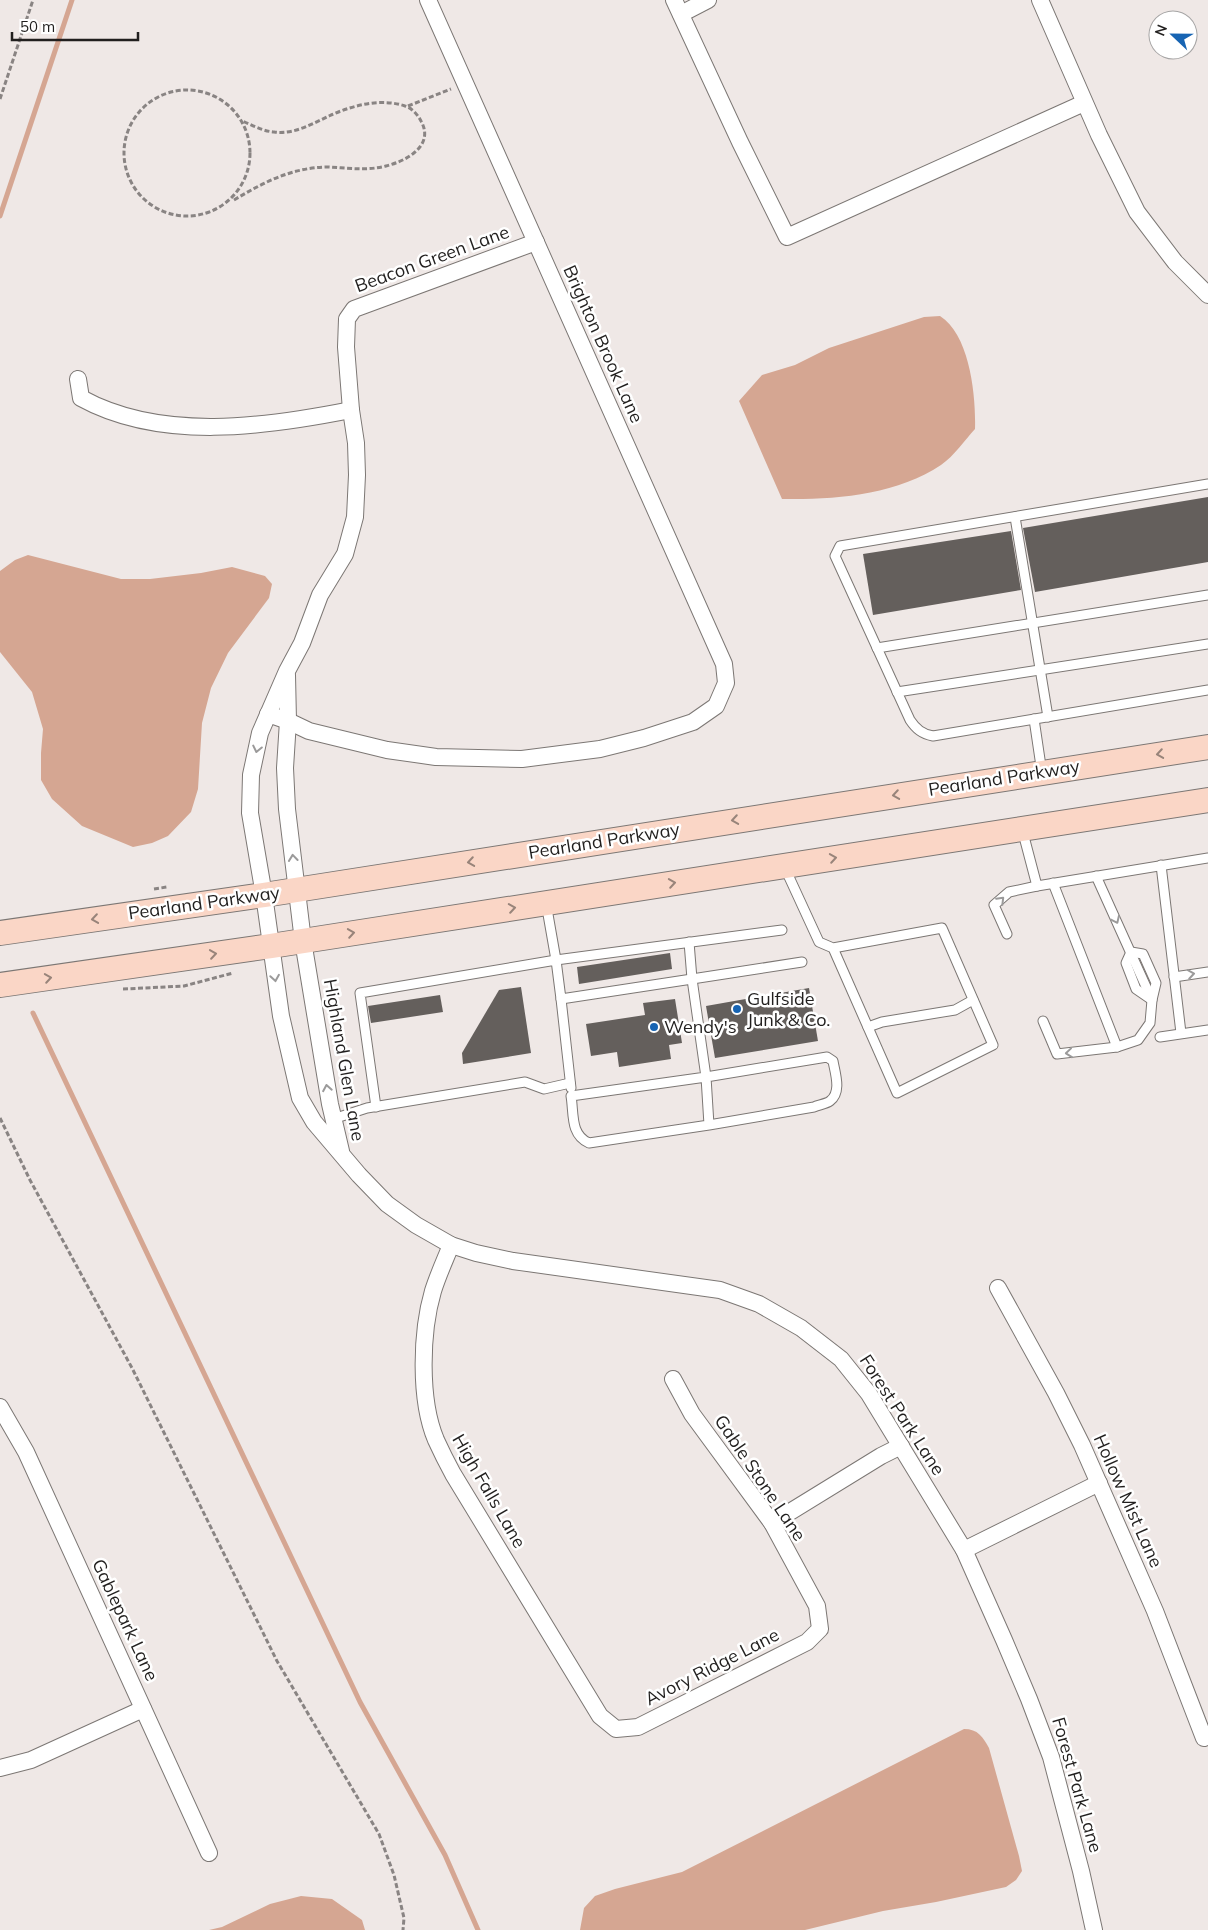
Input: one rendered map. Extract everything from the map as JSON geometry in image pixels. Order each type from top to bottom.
[{"type":"main road","name":"Pearland Parkway","points":[[0,933],[264,894],[1208,747]]},
{"type":"main road","points":[[0,985],[271,946],[1208,800]]},
{"type":"street","name":"Brighton Brook Lane","points":[[288,721],[309,731],[387,750],[436,757],[522,759],[600,749],[644,738],[693,722],[716,706],[726,683],[724,664],[428,0]]},
{"type":"street","points":[[708,0],[677,7],[740,142],[787,236],[1084,103]]},
{"type":"street","points":[[1040,0],[1084,103],[1137,212],[1175,262],[1208,294]]},
{"type":"street","name":"Beacon Green Lane","points":[[347,319],[354,309],[536,242]]},
{"type":"street","name":"Highland Glen Lane","points":[[341,1153],[314,1122],[300,1098],[281,1016],[264,894],[250,814],[251,775],[260,733],[302,642],[320,595],[345,554],[356,518],[356,443],[351,410],[346,347],[347,319]]},
{"type":"street","points":[[78,379],[81,398],[100,408],[130,418],[168,424],[212,426],[268,424],[351,410]]},
{"type":"street","name":"Highland Glen Lane","points":[[287,671],[286,801],[303,941],[333,1119],[341,1153]]},
{"type":"street","points":[[268,714],[288,721]]},
{"type":"street","name":"Forest Park Lane","points":[[341,1153],[387,1204],[416,1225],[451,1244],[476,1253],[513,1261],[720,1290],[758,1304],[801,1328],[842,1359],[869,1394],[964,1550],[1026,1691],[1051,1757],[1081,1871],[1094,1930]]},
{"type":"street","name":"High Falls Lane","points":[[451,1244],[433,1292],[424,1338],[424,1377],[428,1411],[435,1438],[453,1474],[600,1716],[616,1729]]},
{"type":"street","name":"Hollow Mist Lane","points":[[998,1288],[1056,1394],[1098,1483],[1155,1611],[1204,1738]]},
{"type":"street","name":"Gable Stone Lane","points":[[673,1379],[692,1414],[772,1523],[817,1606],[820,1629]]},
{"type":"street","name":"Gablepark Lane","points":[[0,1407],[26,1452],[209,1853]]},
{"type":"street","points":[[772,1523],[881,1456],[901,1446]]},
{"type":"street","points":[[964,1550],[1098,1483]]},
{"type":"street","name":"Avory Ridge Lane","points":[[616,1729],[638,1727],[807,1642],[820,1629]]},
{"type":"street","points":[[0,1768],[31,1760],[143,1708]]},
{"type":"lane","points":[[1208,484],[840,546],[835,556],[910,720],[916,729],[925,734],[933,736],[1208,690]]},
{"type":"lane","points":[[1015,517],[1048,717]]},
{"type":"lane","points":[[877,648],[1208,595]]},
{"type":"lane","points":[[897,692],[1208,644]]},
{"type":"lane","points":[[1034,719],[1042,773]]},
{"type":"lane","points":[[1022,829],[1037,886]]},
{"type":"lane","points":[[1007,934],[994,905],[1009,892],[1208,858]]},
{"type":"lane","points":[[1161,865],[1181,1033]]},
{"type":"lane","points":[[784,866],[819,942],[833,948],[942,928],[993,1045],[897,1093],[833,948]]},
{"type":"lane","points":[[1043,1021],[1057,1054],[1116,1047],[1138,1040],[1150,1023],[1152,1000],[1096,876]]},
{"type":"lane","points":[[1053,883],[1116,1047]]},
{"type":"lane","points":[[546,903],[561,999],[571,1096],[575,1132],[583,1140],[589,1143],[814,1107],[830,1101],[837,1090],[837,1079],[833,1061],[827,1057],[706,1077],[571,1096]]},
{"type":"lane","points":[[376,1107],[360,993],[556,960],[782,930]]},
{"type":"lane","points":[[689,942],[692,979],[706,1077],[709,1125]]},
{"type":"lane","points":[[561,999],[802,962]]},
{"type":"lane","points":[[1174,977],[1208,972]]},
{"type":"lane","points":[[868,1027],[882,1022],[955,1010],[973,1000]]},
{"type":"lane","points":[[1160,1036],[1208,1030]]},
{"type":"lane","points":[[333,1119],[376,1107],[525,1082],[544,1089],[570,1083]]},
{"type":"path","points":[[0,99],[33,0]]},
{"type":"path","points":[[242,121],[263,130],[289,131],[363,104],[380,102],[407,106],[465,84]]},
{"type":"path","points":[[234,200],[245,178],[251,158],[249,137],[242,121],[225,104],[205,93],[194,90],[176,91],[146,103],[135,116],[126,140],[126,161],[130,180],[141,196],[160,210],[182,216],[200,215],[214,211],[234,200],[270,179],[288,172],[328,167],[376,169],[405,160],[420,148],[425,133],[420,118],[407,106]]},
{"type":"path","points":[[0,1118],[30,1180],[132,1368],[277,1661],[379,1834],[394,1875],[404,1918],[403,1930]]},
{"type":"shaded area","points":[[940,316],[950,325],[965,351],[972,384],[975,429],[959,448],[941,465],[923,475],[885,489],[843,497],[782,499],[739,401],[762,375],[795,365],[829,348],[924,317]]},
{"type":"shaded area","points":[[28,555],[121,579],[150,579],[232,567],[265,576],[272,584],[269,598],[228,653],[211,688],[202,723],[198,789],[191,812],[168,836],[152,843],[133,847],[82,826],[52,799],[41,780],[43,729],[32,692],[0,652],[0,571],[15,560]]},
{"type":"shaded area","points":[[964,1729],[973,1730],[979,1734],[989,1748],[1019,1856],[1022,1871],[1016,1880],[1006,1887],[883,1911],[805,1930],[580,1930],[584,1908],[595,1896],[682,1872]]},
{"type":"shaded area","points":[[301,1896],[332,1899],[362,1920],[365,1930],[209,1930],[222,1927],[270,1904]]},
{"type":"building","points":[[1208,497],[1208,562],[1035,592],[1023,528]]},
{"type":"building","points":[[1011,531],[1021,590],[873,615],[863,554]]},
{"type":"building","points":[[670,953],[672,969],[579,984],[577,967]]},
{"type":"building","points":[[521,987],[531,1053],[463,1064],[462,1053],[499,990]]},
{"type":"building","points":[[809,988],[818,1041],[715,1058],[706,1006]]},
{"type":"building","points":[[440,995],[443,1012],[371,1023],[368,1006]]},
{"type":"building","points":[[675,999],[682,1043],[669,1045],[671,1059],[619,1067],[617,1052],[591,1056],[586,1024],[645,1015],[643,1003]]},
{"type":"waterway","points":[[0,216],[72,0]]},
{"type":"waterway","points":[[33,1013],[360,1702],[445,1855],[478,1930]]},
{"type":"place","name":"Gulfside Junk & Co.","points":[[737,1009]]},
{"type":"place","name":"Wendy's","points":[[654,1027]]}]
